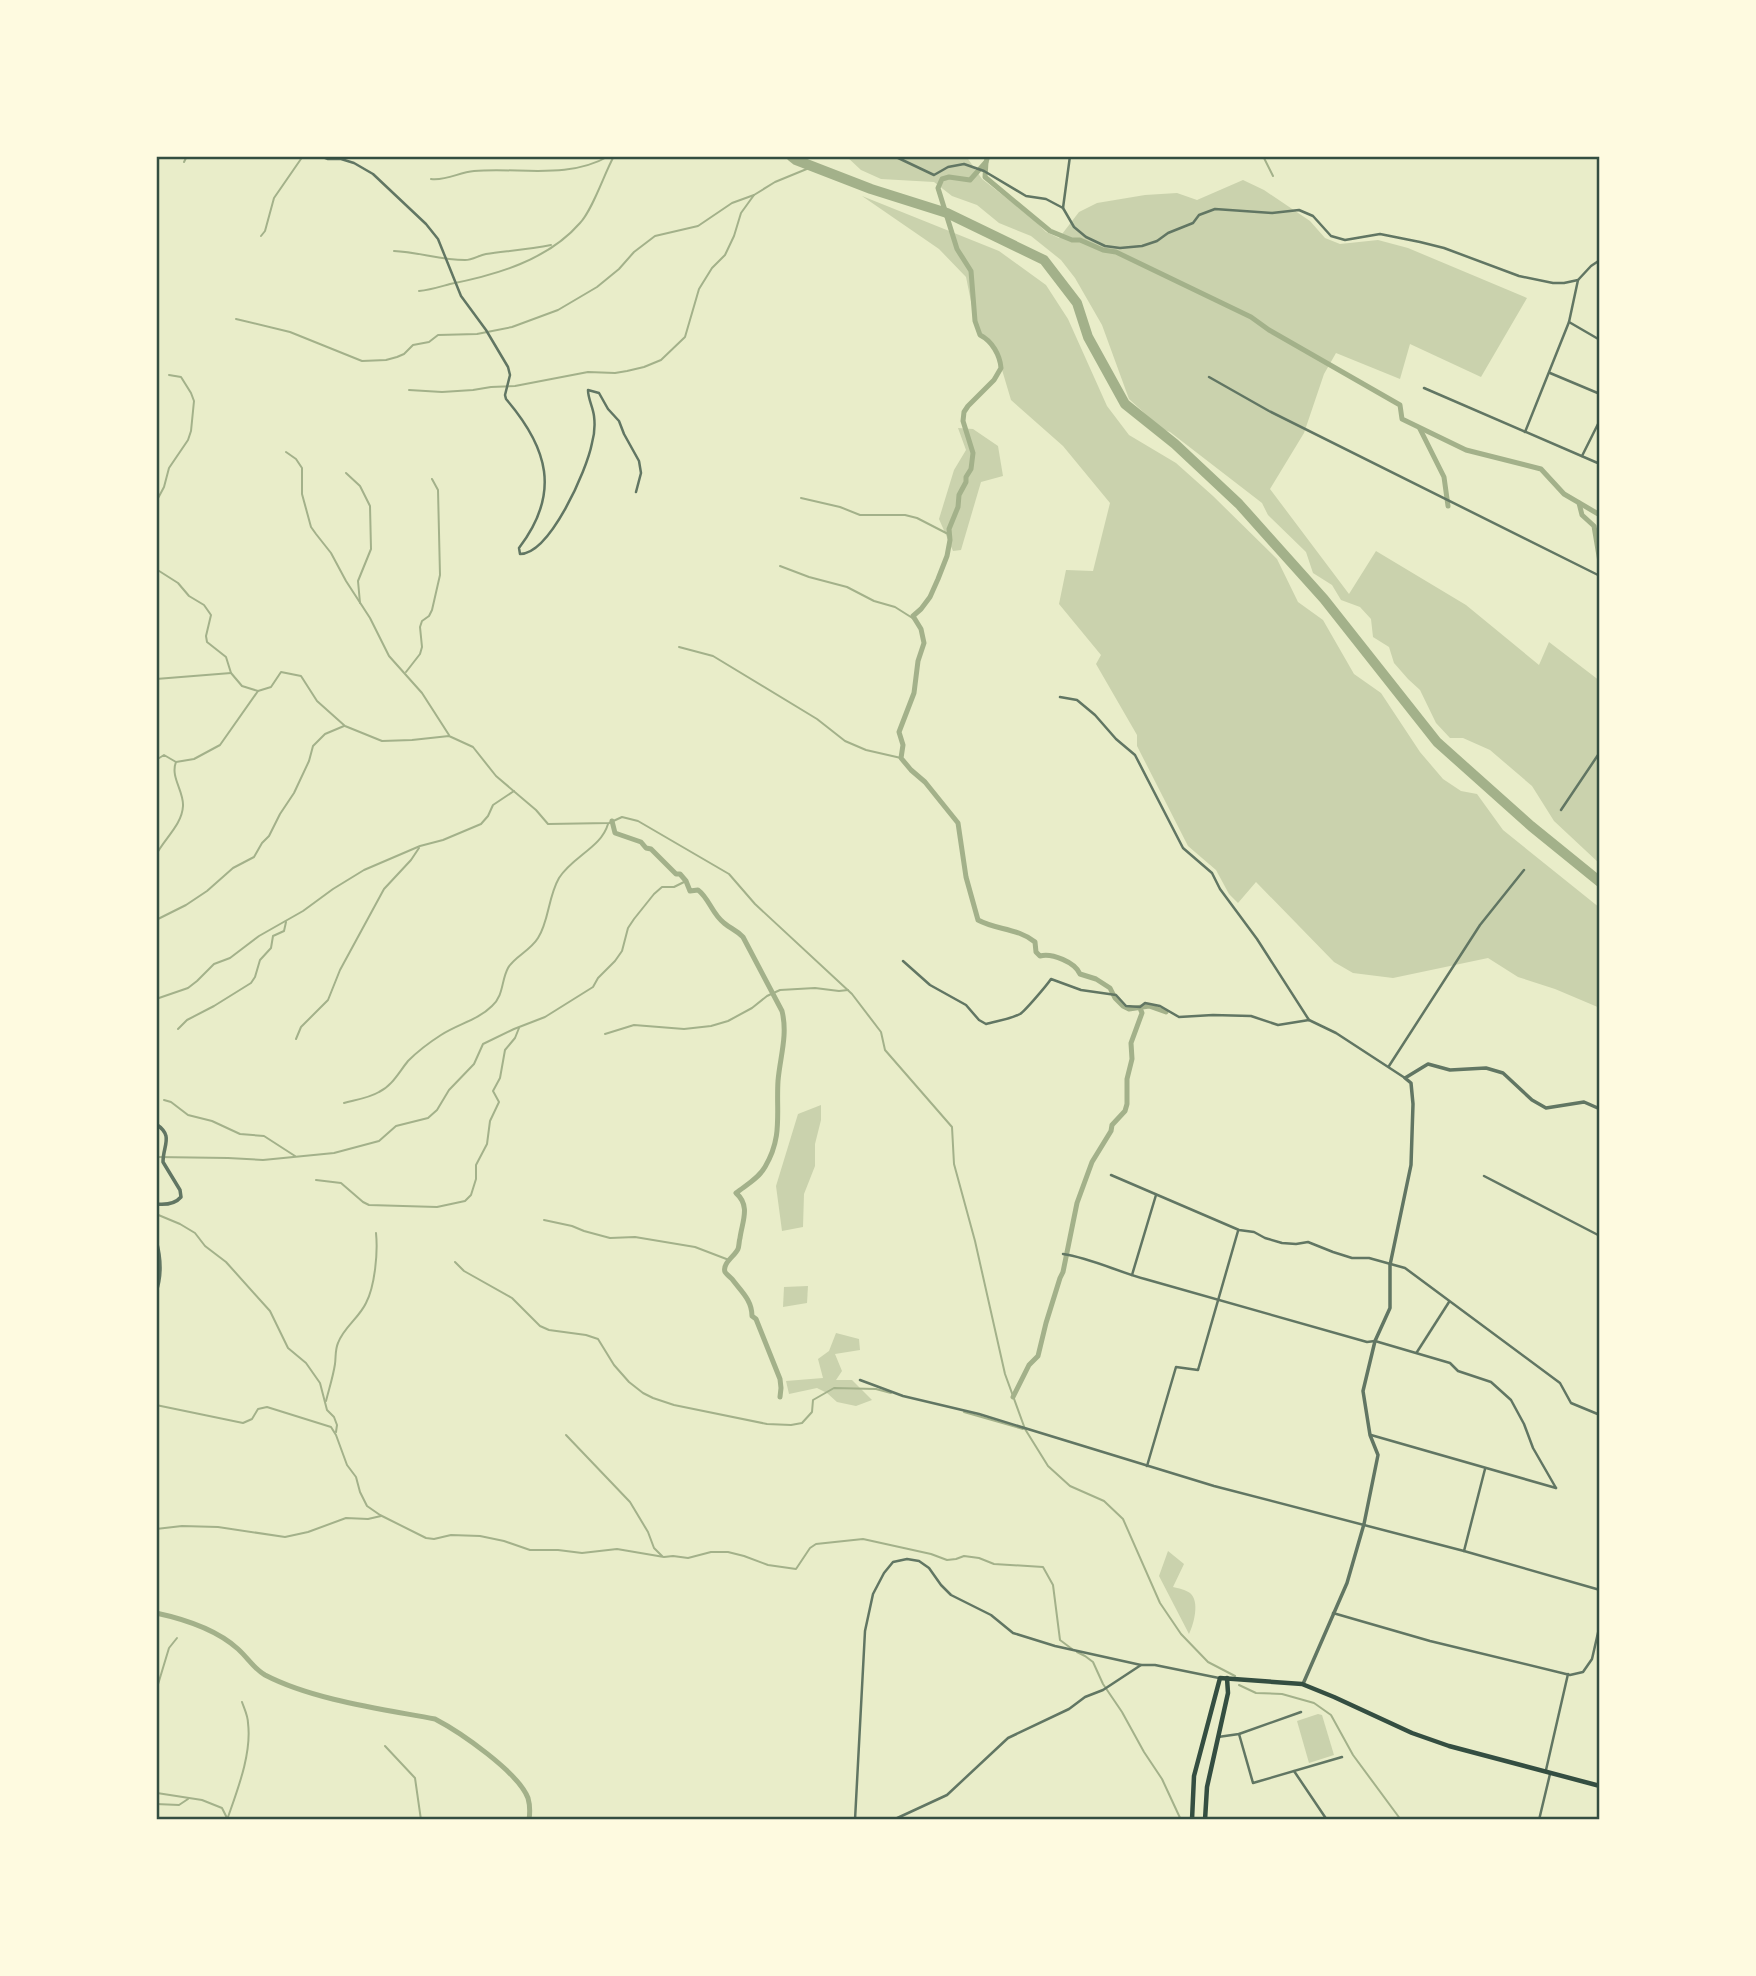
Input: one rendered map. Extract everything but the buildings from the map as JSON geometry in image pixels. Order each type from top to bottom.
[{"type":"main road","points":[[1192,1820],[1194,1776],[1220,1678],[1302,1684],[1424,1738],[1600,1786]]},
{"type":"main road","points":[[1205,1820],[1207,1787],[1228,1693],[1227,1678]]},
{"type":"street","points":[[320,156],[354,163],[373,174],[426,224],[438,239],[461,296],[508,367],[510,375],[506,399],[527,427],[538,447],[544,468],[542,505],[538,519],[518,552],[524,555],[533,550],[552,530],[580,478],[593,443],[594,414],[588,390],[599,393],[619,421],[639,461],[641,473],[636,492]]},
{"type":"street","points":[[894,156],[934,175],[948,167],[964,164],[984,170],[1026,196],[1046,199],[1063,208],[1074,228],[1105,246],[1142,246],[1157,241],[1168,233],[1193,223],[1199,215],[1215,209],[1272,213],[1298,210],[1313,216],[1331,236],[1345,240],[1380,234],[1444,248],[1519,276],[1564,284],[1578,279],[1600,260]]},
{"type":"street","points":[[1063,208],[1070,156]]},
{"type":"street","points":[[1525,432],[1569,322],[1578,279]]},
{"type":"street","points":[[1569,322],[1600,340]]},
{"type":"street","points":[[1550,373],[1600,394]]},
{"type":"street","points":[[1209,377],[1269,411],[1600,576]]},
{"type":"street","points":[[1424,388],[1600,464]]},
{"type":"street","points":[[1582,456],[1600,420]]},
{"type":"street","points":[[1060,697],[1077,700],[1135,755],[1183,848],[1213,873],[1220,889],[1257,939],[1309,1020],[1336,1033],[1411,1083],[1411,1165],[1390,1265],[1390,1308],[1375,1341],[1363,1391],[1370,1435],[1378,1455],[1364,1524],[1347,1583],[1302,1684]]},
{"type":"street","points":[[1561,810],[1600,752]]},
{"type":"street","points":[[1389,1066],[1480,925],[1524,870]]},
{"type":"street","points":[[903,961],[930,985],[966,1005],[986,1024],[1022,1013],[1051,979],[1081,990],[1116,995],[1126,1006],[1140,1006],[1145,1003],[1160,1006],[1180,1017],[1251,1016],[1278,1025],[1309,1020]]},
{"type":"street","points":[[1405,1078],[1428,1064],[1450,1070],[1486,1068],[1503,1073],[1532,1100],[1546,1108],[1584,1102],[1600,1109]]},
{"type":"street","points":[[156,1124],[165,1133],[167,1145],[162,1157],[163,1162],[180,1190],[181,1198],[165,1205],[156,1204]]},
{"type":"street","points":[[1111,1175],[1239,1230],[1254,1232],[1282,1243],[1308,1242],[1352,1258],[1369,1258],[1405,1268],[1560,1383],[1571,1403],[1600,1415]]},
{"type":"street","points":[[1484,1176],[1600,1236]]},
{"type":"street","points":[[1131,1275],[1156,1195]]},
{"type":"street","points":[[1147,1466],[1176,1367],[1198,1370],[1239,1230]]},
{"type":"street","points":[[156,1240],[161,1275],[156,1293]]},
{"type":"street","points":[[1063,1254],[1367,1342],[1375,1341],[1417,1352],[1450,1363],[1458,1371],[1491,1382],[1511,1400],[1524,1424],[1532,1448],[1556,1488],[1370,1435]]},
{"type":"street","points":[[1417,1352],[1450,1302]]},
{"type":"street","points":[[860,1380],[903,1396],[979,1414],[1214,1486],[1464,1550],[1600,1590]]},
{"type":"street","points":[[1464,1550],[1486,1468]]},
{"type":"street","points":[[855,1820],[865,1630],[873,1594],[893,1562],[907,1559],[919,1561],[929,1568],[951,1595],[992,1615],[1013,1633],[1055,1646],[1141,1665],[1155,1665],[1220,1678]]},
{"type":"street","points":[[1333,1613],[1430,1641],[1568,1674],[1583,1672],[1592,1659],[1600,1624]]},
{"type":"street","points":[[893,1820],[947,1795],[1008,1738],[1069,1709],[1085,1697],[1104,1690],[1141,1665]]},
{"type":"street","points":[[1539,1820],[1568,1674]]},
{"type":"street","points":[[1218,1737],[1239,1734],[1301,1712]]},
{"type":"street","points":[[1239,1734],[1253,1783],[1342,1757]]},
{"type":"street","points":[[1293,1770],[1327,1820]]},
{"type":"green space","points":[[846,156],[966,156],[982,179],[1046,232],[1059,238],[1079,212],[1097,203],[1177,193],[1197,200],[1243,180],[1264,190],[1310,221],[1325,238],[1340,244],[1378,240],[1408,248],[1527,298],[1481,377],[1410,344],[1400,379],[1336,353],[1324,374],[1304,433],[1270,489],[1349,594],[1376,551],[1466,605],[1539,665],[1549,642],[1600,681],[1600,864],[1554,821],[1532,786],[1490,750],[1463,738],[1450,738],[1436,723],[1420,690],[1394,663],[1389,647],[1373,637],[1371,619],[1360,607],[1341,600],[1332,585],[1313,573],[1306,552],[1268,515],[1262,503],[1170,432],[1162,429],[1129,399],[1102,325],[1075,278],[1061,260],[1031,236],[999,223],[977,205],[952,196],[934,182],[881,179],[861,170]]},
{"type":"green space","points":[[862,196],[999,251],[1046,285],[1068,319],[1107,406],[1129,435],[1176,463],[1277,559],[1298,602],[1323,620],[1354,674],[1381,693],[1420,752],[1443,779],[1461,791],[1477,794],[1503,830],[1600,908],[1600,1008],[1518,977],[1488,958],[1393,978],[1353,973],[1334,962],[1256,882],[1238,903],[1229,894],[1216,870],[1188,846],[1137,746],[1137,735],[1096,664],[1101,655],[1059,604],[1066,570],[1093,571],[1110,503],[1063,446],[1011,400],[997,353],[986,338],[980,335],[966,277],[939,249]]},
{"type":"green space","points":[[958,428],[973,429],[998,446],[1003,476],[981,482],[961,550],[953,551],[939,519],[954,470],[966,450]]},
{"type":"green space","points":[[821,1105],[821,1120],[815,1144],[815,1166],[804,1194],[803,1227],[782,1231],[776,1186],[798,1114]]},
{"type":"green space","points":[[808,1286],[807,1303],[783,1307],[784,1287]]},
{"type":"green space","points":[[836,1333],[859,1339],[860,1350],[835,1354],[842,1371],[836,1380],[852,1380],[872,1400],[856,1406],[837,1402],[817,1388],[789,1394],[786,1381],[823,1378],[818,1359],[829,1351]]},
{"type":"green space","points":[[1168,1551],[1184,1564],[1173,1587],[1190,1593],[1195,1601],[1194,1619],[1189,1634],[1159,1576]]},
{"type":"green space","points":[[1322,1715],[1334,1755],[1309,1763],[1297,1721]]},
{"type":"waterway","points":[[184,162],[187,156]]},
{"type":"waterway","points":[[261,236],[265,231],[274,198],[303,156]]},
{"type":"waterway","points":[[431,179],[474,171],[577,168],[609,156]]},
{"type":"waterway","points":[[419,291],[503,270],[553,247],[585,217],[614,156]]},
{"type":"waterway","points":[[791,156],[871,189],[947,213],[1044,260],[1077,303],[1088,337],[1125,404],[1175,444],[1239,504],[1324,599],[1437,742],[1531,826],[1600,882]]},
{"type":"waterway","points":[[988,156],[970,180],[949,177],[942,179],[938,188],[957,249],[971,271],[975,321],[980,335],[995,349],[1001,368],[994,380],[964,412],[963,421],[973,453],[971,469],[959,495],[958,507],[949,529],[947,556],[938,579],[930,597],[913,616],[921,629],[924,643],[918,661],[914,693],[899,732],[903,745],[901,758],[925,782],[958,823],[966,877],[978,920],[1028,937],[1035,942],[1036,952],[1040,956],[1063,959],[1080,974],[1096,979],[1110,988],[1115,998],[1129,1009],[1149,1006],[1166,1012]]},
{"type":"waterway","points":[[1263,156],[1273,176]]},
{"type":"waterway","points":[[986,162],[985,177],[1050,231],[1116,252],[1251,317],[1400,405],[1402,419],[1466,450],[1541,469],[1564,494],[1600,515]]},
{"type":"waterway","points":[[236,319],[290,332],[362,361],[397,357],[413,345],[429,342],[438,335],[477,334],[512,327],[558,310],[597,287],[655,236],[698,226],[732,203],[814,166]]},
{"type":"waterway","points":[[409,390],[442,392],[515,386],[588,372],[627,371],[661,360],[685,337],[699,289],[712,268],[725,255],[741,213],[754,195]]},
{"type":"waterway","points":[[394,251],[465,260],[486,254],[551,245]]},
{"type":"waterway","points":[[156,502],[164,487],[169,468],[191,431],[194,401],[191,393],[181,377],[169,375]]},
{"type":"waterway","points":[[1420,429],[1444,477],[1448,506]]},
{"type":"waterway","points":[[286,452],[296,459],[302,468],[302,494],[311,527],[331,553],[389,656],[422,693],[449,735]]},
{"type":"waterway","points":[[346,473],[360,486],[370,506],[371,549],[358,581],[360,603]]},
{"type":"waterway","points":[[406,672],[420,654],[420,627],[432,610],[440,575],[438,490],[432,479]]},
{"type":"waterway","points":[[801,498],[840,507],[860,515],[905,515],[917,518],[950,535]]},
{"type":"waterway","points":[[1579,503],[1582,515],[1594,526],[1600,562]]},
{"type":"waterway","points":[[780,566],[847,587],[874,601],[895,607],[914,619]]},
{"type":"waterway","points":[[156,569],[204,605],[211,615],[207,642],[226,657],[231,673],[242,686],[258,691]]},
{"type":"waterway","points":[[679,647],[713,656],[817,719],[845,741],[866,750],[901,758]]},
{"type":"waterway","points":[[156,760],[164,755],[176,762],[194,759],[220,745],[258,691],[271,687],[281,672],[301,676],[317,701],[345,726],[382,741],[449,736],[473,747],[496,776],[536,810],[548,824],[609,823],[622,817],[638,821],[729,874],[755,904],[852,994],[881,1032],[885,1050],[952,1127],[954,1164],[975,1241],[1005,1374],[1025,1429],[1048,1466],[1070,1486],[1104,1501],[1123,1519],[1160,1603],[1181,1634],[1208,1662],[1235,1676]]},
{"type":"waterway","points":[[156,679],[231,673]]},
{"type":"waterway","points":[[156,920],[186,905],[233,868],[254,857],[294,793],[313,746],[325,734],[344,726]]},
{"type":"waterway","points":[[156,855],[182,813],[183,800],[175,773],[176,762]]},
{"type":"waterway","points":[[156,999],[188,988],[214,964],[230,958],[259,936],[303,911],[364,870],[481,824],[493,805],[514,791]]},
{"type":"waterway","points":[[612,821],[615,833],[641,842],[651,849],[676,874],[680,874],[690,891],[698,890],[720,919],[743,937],[782,1011],[784,1037],[778,1081],[778,1125],[774,1145],[762,1171],[736,1193],[743,1203],[744,1220],[738,1249],[725,1269],[725,1273],[748,1300],[752,1316],[756,1319],[780,1379],[780,1397]]},
{"type":"waterway","points":[[344,1103],[371,1096],[384,1089],[424,1047],[492,1006],[499,997],[508,968],[535,943],[542,931],[559,878],[593,846],[608,824]]},
{"type":"waterway","points":[[296,1039],[301,1027],[328,1000],[340,970],[384,889],[419,848]]},
{"type":"waterway","points":[[156,1157],[263,1160],[334,1153],[379,1141],[396,1126],[428,1118],[437,1110],[449,1090],[474,1064],[483,1044],[545,1017],[593,987],[622,951],[628,928],[654,894],[662,887],[674,887],[686,881]]},
{"type":"waterway","points":[[178,1029],[187,1020],[251,983],[260,960],[271,948],[273,936],[284,931],[286,922]]},
{"type":"waterway","points":[[605,1034],[634,1025],[684,1029],[711,1026],[728,1021],[780,990],[848,990]]},
{"type":"waterway","points":[[1013,1397],[1029,1365],[1038,1356],[1063,1272],[1077,1203],[1092,1162],[1112,1125],[1125,1111],[1127,1079],[1132,1059],[1131,1043],[1142,1013],[1140,1008]]},
{"type":"waterway","points":[[316,1180],[341,1183],[369,1205],[437,1207],[465,1201],[471,1195],[476,1179],[476,1165],[487,1144],[490,1121],[499,1102],[493,1091],[500,1078],[505,1050],[519,1028]]},
{"type":"waterway","points":[[164,1100],[188,1115],[212,1121],[240,1134],[264,1136],[295,1156]]},
{"type":"waterway","points":[[156,1214],[195,1233],[205,1246],[226,1262],[270,1311],[288,1348],[306,1363],[320,1383],[327,1410],[337,1425],[336,1432]]},
{"type":"waterway","points":[[544,1220],[610,1238],[635,1237],[695,1247],[729,1260]]},
{"type":"waterway","points":[[326,1401],[338,1343],[363,1308],[372,1288],[376,1233]]},
{"type":"waterway","points":[[455,1262],[464,1271],[512,1298],[540,1326],[598,1339],[614,1365],[629,1382],[643,1393],[674,1405],[767,1424],[791,1425],[802,1423],[812,1412],[813,1400],[834,1388],[876,1389],[891,1393]]},
{"type":"waterway","points":[[156,1405],[243,1423],[252,1419],[258,1409],[267,1407],[331,1427],[367,1506],[426,1538],[480,1536],[530,1550],[582,1553],[617,1549],[664,1557],[688,1558],[711,1552],[728,1552],[768,1565],[796,1569],[810,1548],[816,1544],[863,1539],[947,1560],[964,1556],[994,1564],[1043,1567],[1053,1585],[1060,1640],[1072,1649]]},
{"type":"waterway","points":[[964,1412],[1023,1429]]},
{"type":"waterway","points":[[566,1435],[630,1502],[654,1548],[662,1556]]},
{"type":"waterway","points":[[156,1529],[182,1526],[218,1527],[285,1537],[346,1518],[368,1519],[381,1516]]},
{"type":"waterway","points":[[156,1613],[189,1622],[220,1636],[238,1649],[261,1672],[284,1684],[348,1703],[435,1719],[473,1743],[513,1777],[528,1798],[529,1820]]},
{"type":"waterway","points":[[156,1691],[169,1648],[177,1638]]},
{"type":"waterway","points":[[1077,1652],[1093,1662],[1103,1684],[1162,1779],[1181,1820]]},
{"type":"waterway","points":[[1239,1685],[1256,1693],[1282,1694],[1314,1703],[1331,1715],[1353,1755],[1401,1820]]},
{"type":"waterway","points":[[227,1820],[243,1772],[248,1747],[248,1720],[242,1702]]},
{"type":"waterway","points":[[385,1746],[415,1778],[421,1820]]},
{"type":"waterway","points":[[156,1791],[202,1800],[222,1808],[228,1820]]},
{"type":"waterway","points":[[156,1804],[179,1805],[188,1799]]}]
